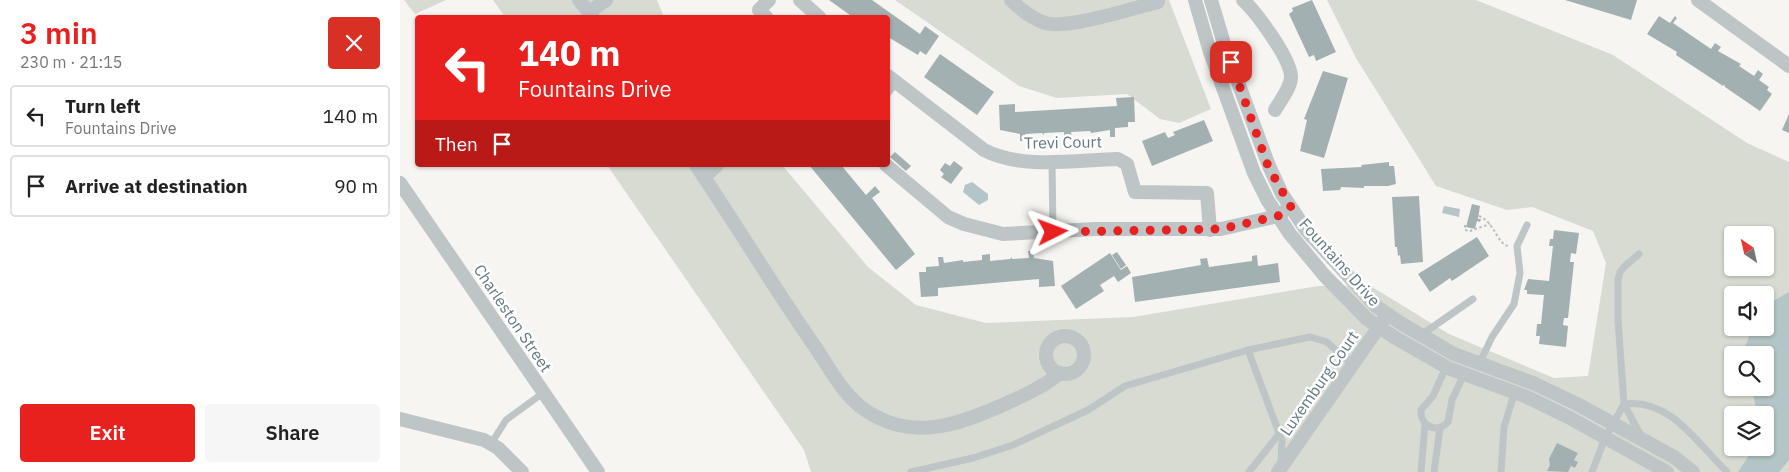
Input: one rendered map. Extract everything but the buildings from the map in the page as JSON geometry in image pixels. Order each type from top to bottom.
[{"type":"street","points":[[579,0],[591,15],[606,0]]},
{"type":"street","points":[[764,15],[759,10],[769,0]]},
{"type":"street","points":[[800,0],[817,15]]},
{"type":"street","points":[[1011,0],[1025,14],[1047,24],[1069,23],[1158,2]]},
{"type":"street","name":"Fountains Drive","points":[[1198,0],[1210,52],[1254,173],[1278,216],[1324,275],[1367,319],[1446,367],[1562,414],[1667,472]]},
{"type":"street","name":"Fountains Drive","points":[[1211,0],[1225,47],[1268,166],[1306,230],[1335,264],[1377,307],[1454,354],[1519,378],[1568,400],[1674,457],[1693,472]]},
{"type":"street","points":[[1243,0],[1260,19],[1289,71],[1291,78],[1288,88],[1275,110]]},
{"type":"street","points":[[1698,0],[1789,66]]},
{"type":"street","name":"Trevi Court","points":[[890,84],[984,150],[998,157],[1025,161],[1118,159],[1126,164],[1135,192],[1207,193],[1210,230]]},
{"type":"street","points":[[888,167],[948,217],[964,224],[1003,234],[1221,229],[1278,216],[1291,207]]},
{"type":"street","points":[[700,171],[782,300],[846,392],[865,410],[899,426],[934,428],[969,420],[1044,387],[1060,373]]},
{"type":"street","name":"Charleston Street","points":[[400,183],[598,472]]},
{"type":"street","name":"Luxemburg Court","points":[[1279,470],[1354,366],[1388,314]]},
{"type":"street","points":[[1562,414],[1568,400]]},
{"type":"street","points":[[400,419],[484,440],[498,448],[522,472]]},
{"type":"lane","points":[[1052,160],[1053,232]]},
{"type":"lane","points":[[1434,472],[1440,428],[1450,418],[1452,400],[1468,376],[1480,364],[1492,337],[1514,304],[1520,273],[1517,246],[1527,226]]},
{"type":"lane","points":[[1639,254],[1620,272],[1618,280],[1618,320],[1624,404],[1644,442]]},
{"type":"lane","points":[[1421,335],[1473,299]]},
{"type":"lane","points":[[910,472],[973,458],[1013,445],[1088,410],[1124,386],[1248,350],[1310,337],[1327,342],[1354,366]]},
{"type":"lane","points":[[1248,350],[1282,441],[1279,470]]},
{"type":"lane","points":[[1421,472],[1425,424],[1421,410],[1433,396],[1446,367]]},
{"type":"lane","points":[[1501,472],[1504,427],[1519,378]]},
{"type":"lane","points":[[491,444],[506,420],[543,393]]},
{"type":"lane","points":[[1624,404],[1642,403],[1654,405],[1701,442],[1727,472]]},
{"type":"lane","points":[[1592,472],[1605,438],[1624,404]]},
{"type":"lane","points":[[1425,424],[1440,428]]},
{"type":"lane","points":[[1249,472],[1280,434]]},
{"type":"path","points":[[1479,216],[1486,219],[1505,246],[1517,246]]},
{"type":"path","points":[[1465,225],[1465,230],[1470,231],[1490,224]]},
{"type":"shaded area","points":[[404,0],[446,0],[415,14]]},
{"type":"shaded area","points":[[493,0],[657,0],[663,15],[504,15]]},
{"type":"shaded area","points":[[895,0],[1169,0],[1211,109],[1179,123],[1160,119],[1127,94],[1057,98],[1019,86]]},
{"type":"shaded area","points":[[1327,0],[1476,0],[1613,55],[1747,143],[1789,162],[1789,472],[811,472],[804,450],[608,167],[784,167],[868,267],[916,305],[986,323],[1133,317],[1318,286],[1369,285],[1449,334],[1554,378],[1588,376],[1606,263],[1593,231],[1532,207],[1507,210],[1436,186],[1356,58]]},
{"type":"shaded area","points":[[972,182],[988,194],[988,200],[979,205],[963,192],[965,185]]},
{"type":"shaded area","points":[[1444,206],[1460,209],[1459,217],[1442,213]]},
{"type":"shaded area","points":[[1789,292],[1789,460],[1779,472],[1738,472],[1749,456],[1774,456],[1774,406],[1755,406],[1753,396],[1774,396],[1774,346],[1745,346],[1749,336],[1774,336],[1775,300]]},
{"type":"route","points":[[1053,232],[1221,229],[1278,216],[1291,207],[1268,166],[1231,62]]}]
